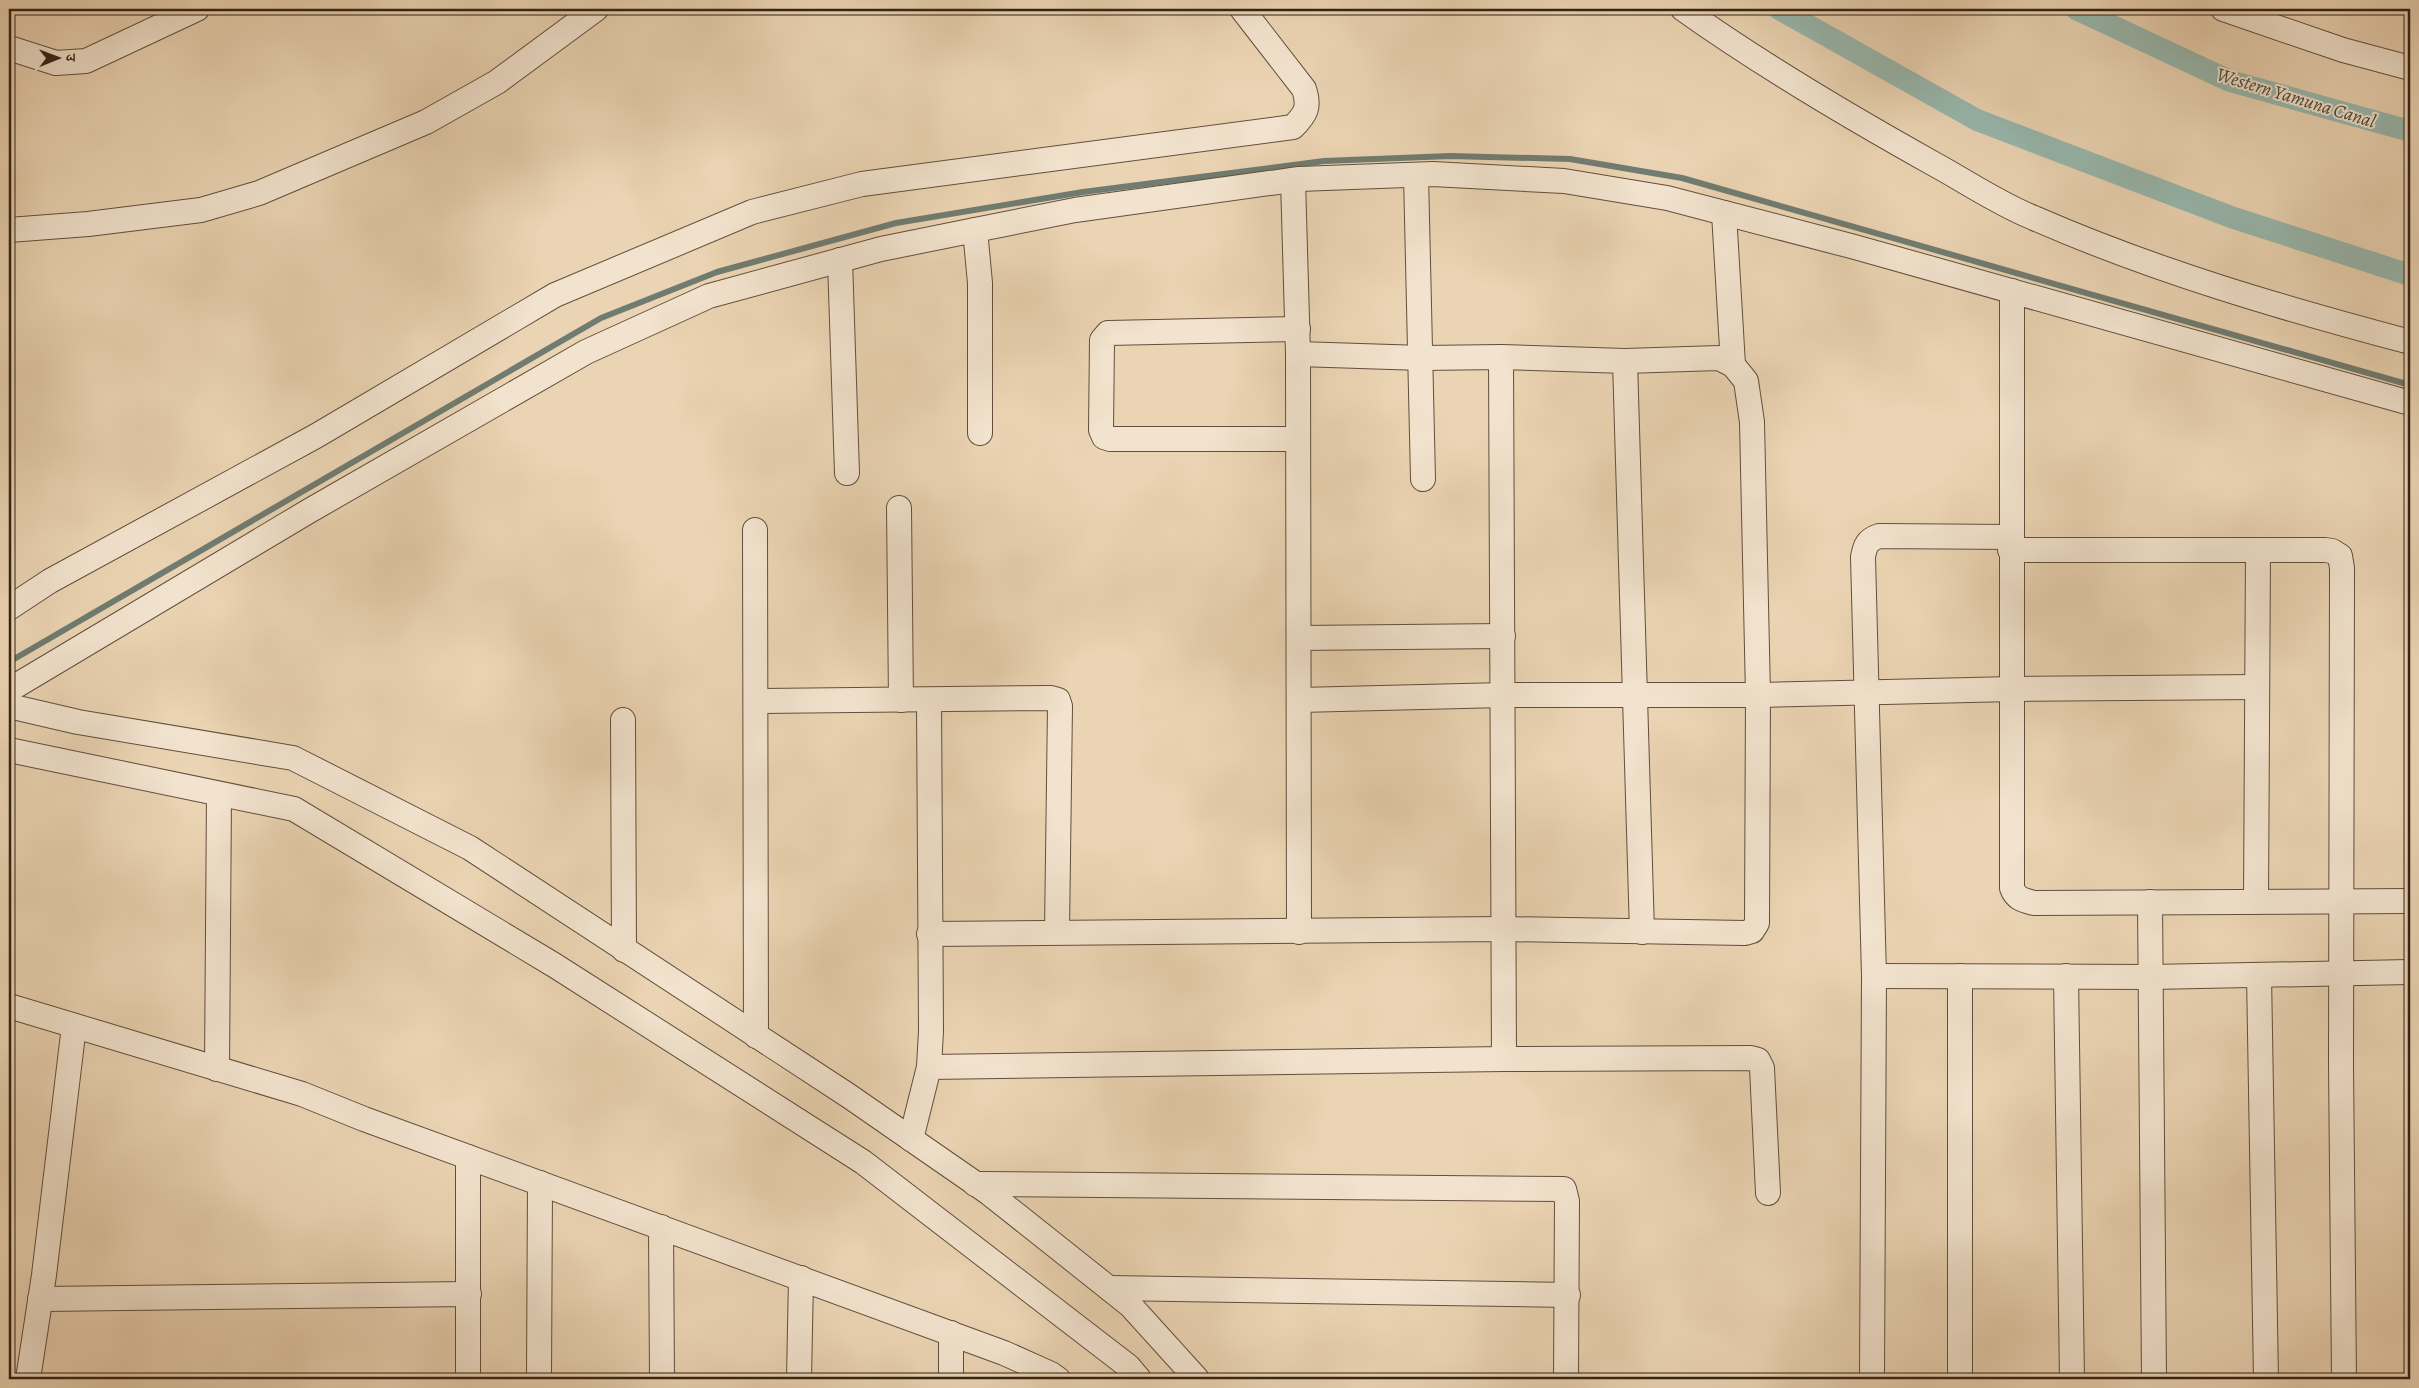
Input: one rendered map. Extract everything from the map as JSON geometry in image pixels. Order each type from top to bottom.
[{"type":"street","points":[[9,48],[56,63],[86,61],[197,9]]},
{"type":"street","points":[[9,230],[88,224],[201,210],[259,194],[426,122],[498,82],[596,9]]},
{"type":"street","points":[[9,608],[58,577],[316,436],[555,295],[752,212],[862,184],[1293,127],[1308,109],[1304,89],[1242,9]]},
{"type":"street","points":[[1683,9],[1744,52],[1864,125],[2032,218],[2168,271],[2307,315],[2410,342]]},
{"type":"street","points":[[2222,9],[2343,50],[2410,68]]},
{"type":"street","points":[[1416,175],[1422,358],[1423,479]]},
{"type":"street","points":[[9,690],[309,511],[586,352],[709,296],[881,249],[1075,210],[1293,180],[1416,175],[1564,181],[1667,198],[2012,290],[2410,403]]},
{"type":"street","points":[[1293,180],[1298,329],[1299,932]]},
{"type":"street","points":[[1724,213],[1733,365]]},
{"type":"street","points":[[975,230],[980,283],[980,432]]},
{"type":"street","points":[[840,260],[847,473]]},
{"type":"street","points":[[2012,290],[2012,888],[2015,895],[2022,900],[2034,903],[2410,901]]},
{"type":"street","points":[[1298,329],[1108,333],[1102,340],[1101,430],[1104,437],[1110,439],[1298,439]]},
{"type":"street","points":[[929,934],[1503,929],[1745,933],[1752,930],[1757,923],[1758,695],[1752,422],[1746,380],[1733,365],[1719,358],[1625,361],[1298,354]]},
{"type":"street","points":[[1501,357],[1504,695],[1504,1059]]},
{"type":"street","points":[[1625,361],[1642,932]]},
{"type":"street","points":[[899,508],[901,700]]},
{"type":"street","points":[[755,530],[756,1036]]},
{"type":"street","points":[[1872,1379],[1874,976],[1863,557],[1865,545],[1872,538],[1879,536],[2011,544],[2332,551],[2338,553],[2342,561],[2341,974],[2344,1379]]},
{"type":"street","points":[[2256,902],[2258,550]]},
{"type":"street","points":[[1299,638],[1503,636]]},
{"type":"street","points":[[1299,700],[1504,695],[1758,695],[2013,689],[2257,687]]},
{"type":"street","points":[[756,701],[1052,698],[1058,700],[1060,706],[1057,932]]},
{"type":"street","points":[[911,1139],[929,1067],[929,700]]},
{"type":"street","points":[[9,706],[78,722],[293,758],[470,848],[911,1139],[975,1184],[1130,1305],[1197,1379]]},
{"type":"street","points":[[623,720],[624,950]]},
{"type":"street","points":[[9,750],[294,809],[554,965],[863,1162],[1128,1366],[1139,1379]]},
{"type":"street","points":[[217,1069],[219,794]]},
{"type":"street","points":[[2150,902],[2154,1379]]},
{"type":"street","points":[[1874,976],[2151,977],[2410,972]]},
{"type":"street","points":[[2259,975],[2266,1379]]},
{"type":"street","points":[[1960,976],[1960,1379]]},
{"type":"street","points":[[2066,976],[2072,1379]]},
{"type":"street","points":[[9,1006],[302,1094],[468,1157],[952,1333],[1004,1353],[1058,1379]]},
{"type":"street","points":[[28,1379],[40,1299],[74,1026]]},
{"type":"street","points":[[929,1067],[1504,1059],[1751,1058],[1758,1060],[1762,1068],[1768,1192]]},
{"type":"street","points":[[468,1157],[468,1379]]},
{"type":"street","points":[[539,1379],[540,1183]]},
{"type":"street","points":[[975,1184],[1560,1188],[1566,1193],[1568,1201],[1566,1379]]},
{"type":"street","points":[[662,1227],[662,1379]]},
{"type":"street","points":[[799,1379],[801,1278]]},
{"type":"street","points":[[1109,1288],[1568,1295]]},
{"type":"street","points":[[40,1299],[469,1294]]},
{"type":"street","points":[[951,1379],[952,1333]]},
{"type":"waterway","points":[[1779,9],[1977,120],[2231,217],[2410,275]]},
{"type":"waterway","name":"Western Yamuna Canal","points":[[2076,9],[2230,81],[2410,131]]},
{"type":"waterway","points":[[9,662],[601,318],[717,272],[896,223],[1083,192],[1324,161],[1450,156],[1570,159],[1682,178],[2410,385]]}]
